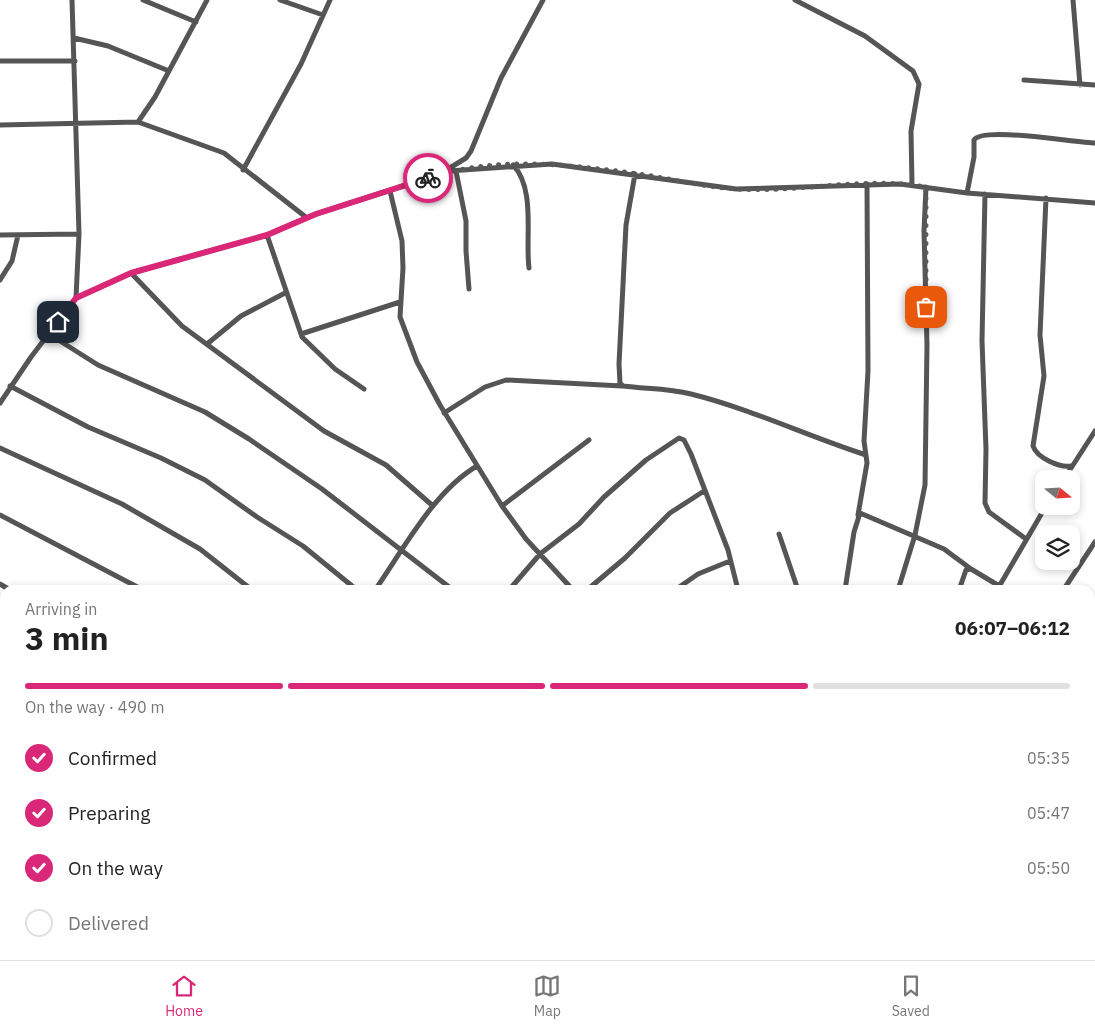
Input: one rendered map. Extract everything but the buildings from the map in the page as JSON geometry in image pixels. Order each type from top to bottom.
[{"type":"street","points":[[72,0],[79,234],[76,298]]},
{"type":"street","points":[[143,0],[196,22]]},
{"type":"street","points":[[138,122],[143,117],[207,0]]},
{"type":"street","points":[[280,0],[323,15]]},
{"type":"street","points":[[243,170],[300,64],[330,0]]},
{"type":"street","points":[[446,172],[466,158],[471,151],[501,78],[543,0]]},
{"type":"street","points":[[796,0],[865,36],[913,71],[918,78],[919,93],[911,132],[912,185]]},
{"type":"street","points":[[1073,0],[1080,86]]},
{"type":"street","points":[[74,38],[108,46],[168,72]]},
{"type":"street","points":[[0,61],[75,61]]},
{"type":"street","points":[[1024,80],[1080,86],[1095,85]]},
{"type":"street","points":[[0,125],[138,122],[224,153],[243,170],[259,179],[306,218]]},
{"type":"street","points":[[967,193],[974,157],[974,140],[979,134],[992,133],[1030,138],[1047,137],[1076,143],[1095,143]]},
{"type":"street","points":[[0,403],[10,386],[76,298],[131,273],[267,235],[306,218],[446,172],[513,165],[552,164],[736,189],[867,184],[912,185],[967,193],[1095,203]]},
{"type":"street","points":[[513,165],[521,175],[528,212],[529,268]]},
{"type":"street","points":[[456,171],[466,221],[468,289]]},
{"type":"street","points":[[623,386],[619,378],[619,364],[625,233],[634,174]]},
{"type":"street","points":[[846,585],[866,474],[864,438],[868,371],[867,184]]},
{"type":"street","points":[[900,585],[915,535],[924,485],[927,345],[924,231],[926,187]]},
{"type":"street","points":[[390,191],[402,240],[403,274],[400,317],[417,362],[444,413],[502,506],[540,554],[568,585]]},
{"type":"street","points":[[985,194],[982,341],[986,449],[985,503],[989,512],[1026,539]]},
{"type":"street","points":[[1046,198],[1040,335],[1044,376],[1033,446],[1036,452],[1059,466],[1071,466]]},
{"type":"street","points":[[0,236],[79,234]]},
{"type":"street","points":[[0,280],[12,260],[18,235]]},
{"type":"street","points":[[267,235],[285,293],[304,341],[335,369],[364,389]]},
{"type":"street","points":[[131,273],[182,326],[324,431],[386,465],[434,506]]},
{"type":"street","points":[[206,344],[241,316],[285,293]]},
{"type":"street","points":[[300,334],[400,302]]},
{"type":"street","points":[[49,334],[98,365],[198,409],[249,439],[322,489],[401,552],[446,585]]},
{"type":"street","points":[[444,413],[485,387],[506,380],[668,389],[692,394],[772,419],[832,444],[866,455]]},
{"type":"street","points":[[10,386],[80,423],[205,480],[257,518],[303,546],[350,585]]},
{"type":"street","points":[[1069,470],[1095,431]]},
{"type":"street","points":[[513,585],[540,554],[579,524],[604,497],[646,460],[679,438],[684,440],[691,454],[730,561],[737,585]]},
{"type":"street","points":[[502,506],[589,440]]},
{"type":"street","points":[[0,448],[122,504],[200,549],[246,585]]},
{"type":"street","points":[[378,585],[434,506],[455,480],[477,466]]},
{"type":"street","points":[[593,585],[625,558],[670,513],[704,492]]},
{"type":"street","points":[[858,515],[862,514],[915,535],[953,553],[970,569],[994,585]]},
{"type":"street","points":[[0,515],[133,585]]},
{"type":"street","points":[[1000,585],[1041,515]]},
{"type":"street","points":[[779,534],[796,585]]},
{"type":"street","points":[[1067,585],[1095,542]]},
{"type":"street","points":[[682,585],[698,574],[730,561]]},
{"type":"street","points":[[961,585],[966,570],[970,569]]},
{"type":"street","points":[[878,960],[909,960]]},
{"type":"way so far","points":[[428,178],[446,172],[483,167],[552,164],[646,175],[736,189],[879,183],[926,187],[924,231],[926,307]]},
{"type":"route","points":[[58,322],[76,298],[131,273],[267,235],[316,214],[428,178]]}]
